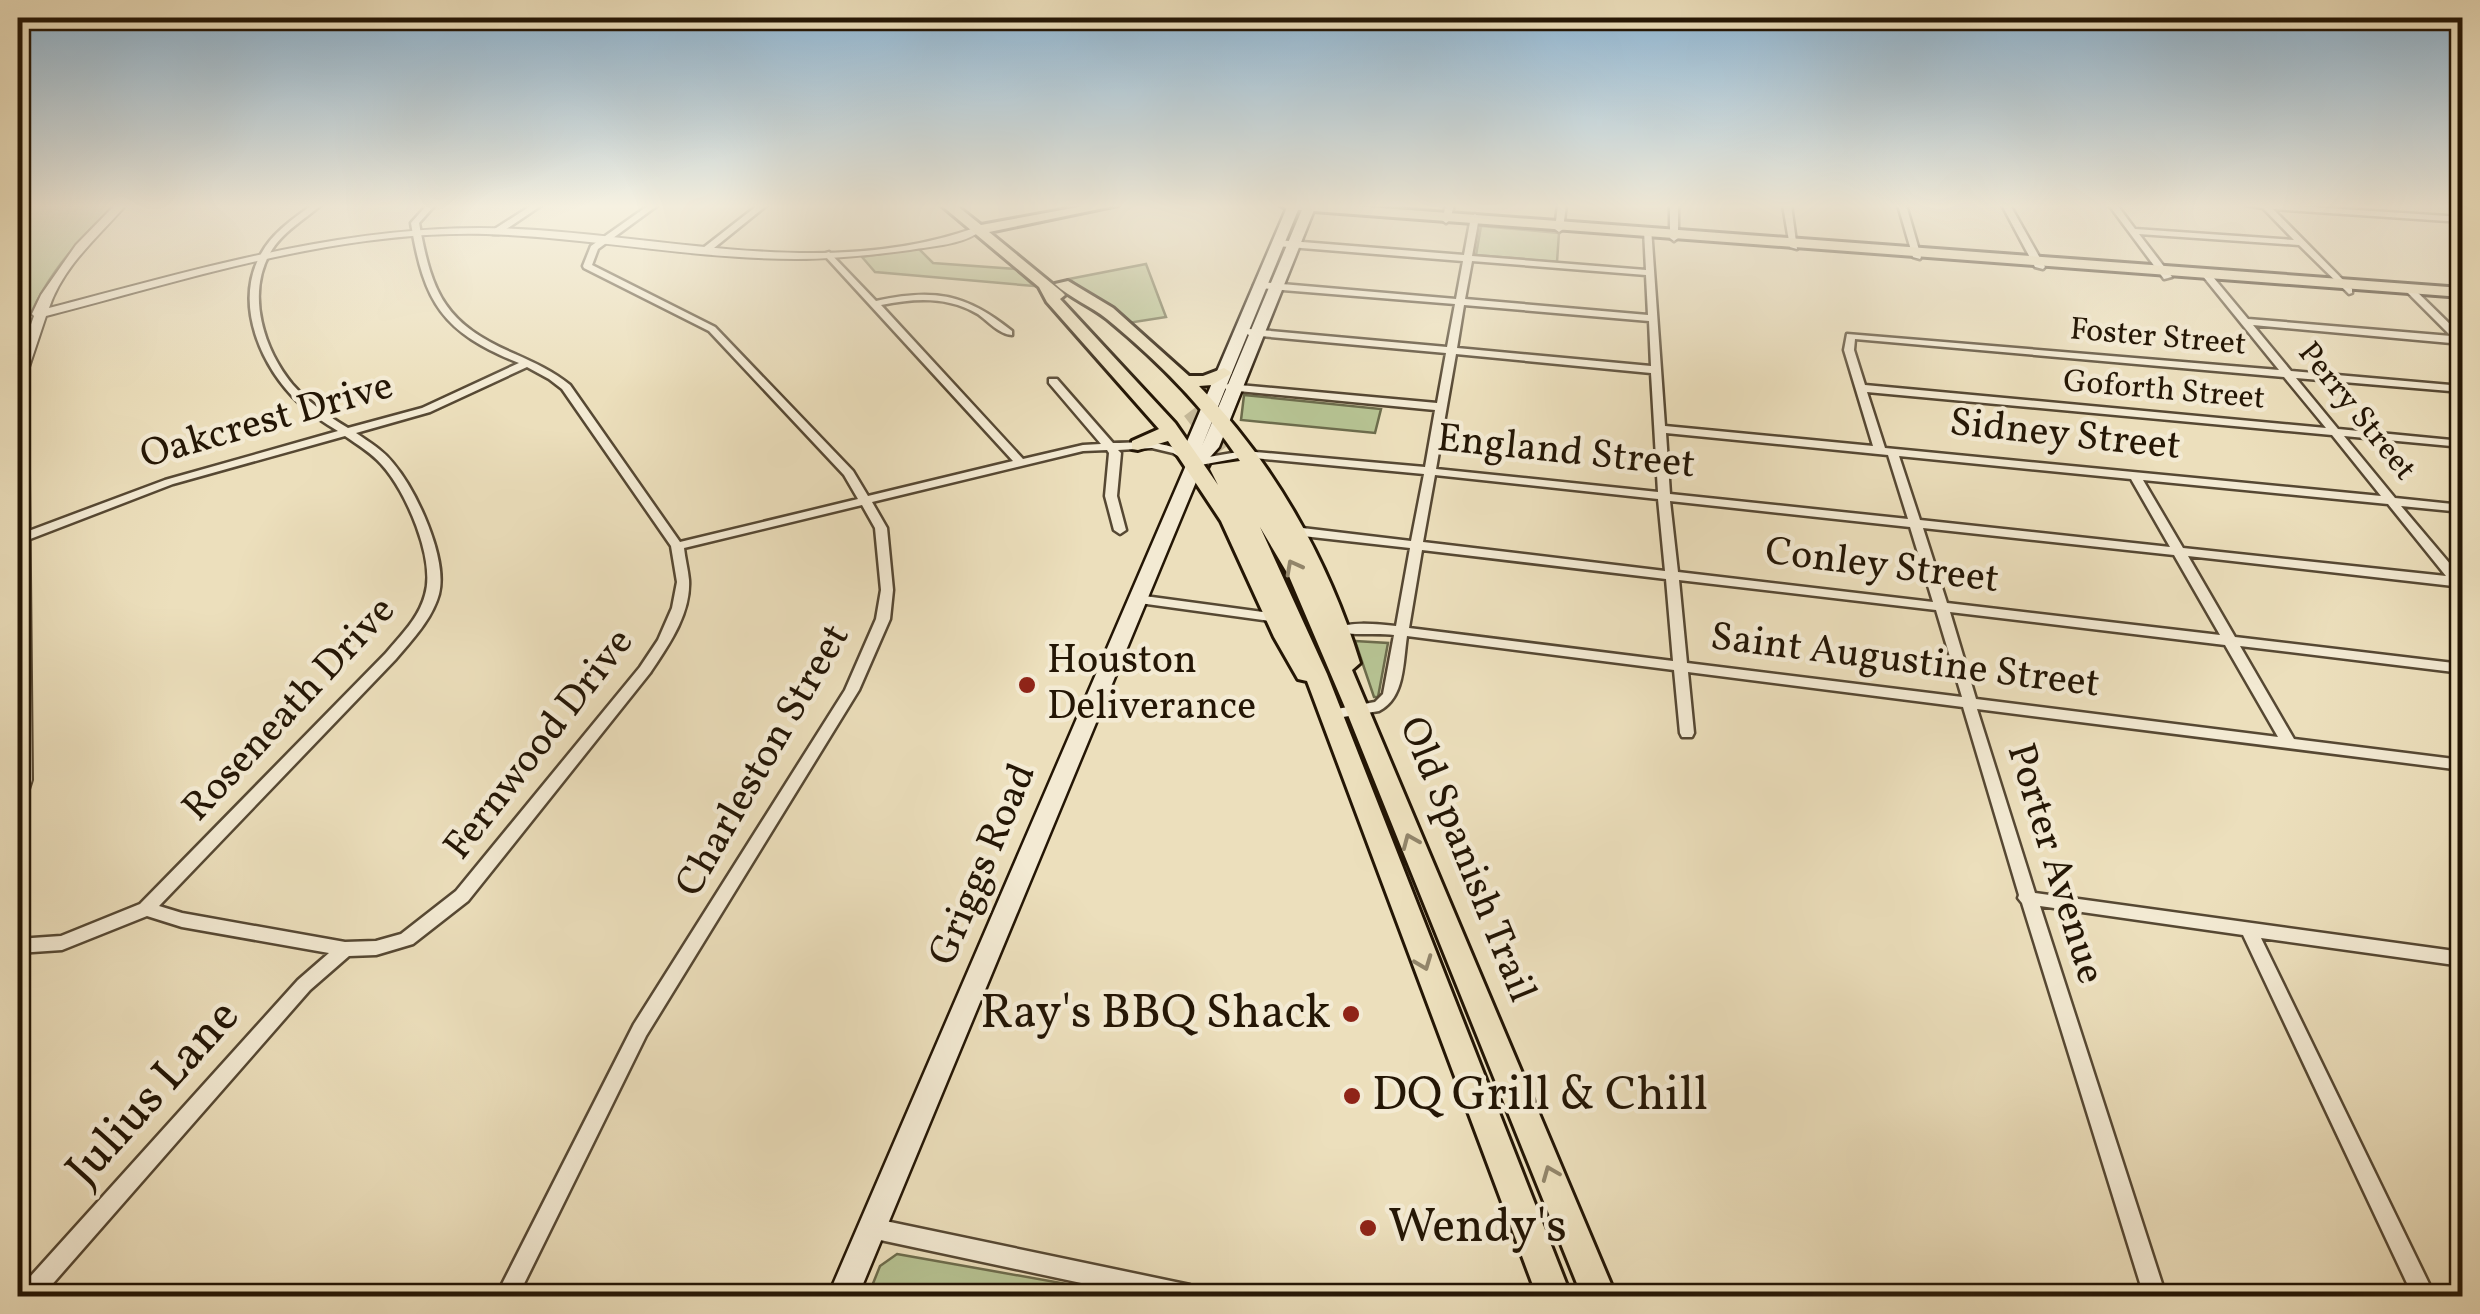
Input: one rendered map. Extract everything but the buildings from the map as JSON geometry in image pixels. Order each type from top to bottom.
[{"type":"main road","points":[[1028,266],[1133,345],[1195,419],[1223,463],[1294,531],[1324,587],[1338,630],[1343,709]]},
{"type":"main road","points":[[1034,266],[1051,283],[1123,321],[1183,381],[1195,419],[1223,463],[1233,524],[1298,662],[1343,709]]},
{"type":"main road","name":"Griggs Road","points":[[1226,382],[1238,332],[1267,266]]},
{"type":"main road","name":"Griggs Road","points":[[843,1296],[1137,600],[1223,463],[1195,419],[1259,334],[1286,266]]},
{"type":"main road","points":[[2080,266],[2462,296]]},
{"type":"main road","points":[[1051,283],[1052,299],[1117,364],[1195,419]]},
{"type":"main road","points":[[1183,381],[1226,382]]},
{"type":"main road","points":[[1138,445],[1195,419]]},
{"type":"main road","name":"Old Spanish Trail","points":[[1223,463],[1435,900],[1598,1296]]},
{"type":"main road","name":"Old Spanish Trail","points":[[1343,709],[1402,906],[1554,1296]]},
{"type":"main road","points":[[1402,906],[1435,900]]},
{"type":"main road","points":[[1483,1116],[1524,1110]]},
{"type":"street","points":[[18,797],[22,780],[21,370],[38,314],[65,266]]},
{"type":"street","points":[[38,314],[236,266]]},
{"type":"street","name":"Roseneath Drive","points":[[146,909],[391,656],[428,604],[434,584],[400,476],[381,456],[305,404],[270,360],[256,295],[261,266]]},
{"type":"street","points":[[423,266],[427,287],[441,311],[478,341],[566,386],[677,546]]},
{"type":"street","name":"Charleston Street","points":[[506,1296],[640,1030],[869,659],[883,619],[887,558],[881,528],[849,473],[712,329],[588,266]]},
{"type":"street","points":[[839,266],[1019,462]]},
{"type":"street","points":[[1343,709],[1388,701],[1464,266]]},
{"type":"street","points":[[1567,266],[1649,273]]},
{"type":"street","points":[[1649,266],[1664,496],[1687,733]]},
{"type":"street","points":[[2160,266],[2165,273]]},
{"type":"street","points":[[2324,266],[2345,288]]},
{"type":"street","name":"Perry Street","points":[[2208,276],[2461,584]]},
{"type":"street","points":[[1259,284],[1652,318]]},
{"type":"street","points":[[2413,293],[2462,341]]},
{"type":"street","points":[[874,304],[908,297],[960,300],[978,307],[1009,334]]},
{"type":"street","points":[[2247,322],[2462,341]]},
{"type":"street","points":[[1238,332],[1656,370]]},
{"type":"street","name":"Foster Street","points":[[1850,336],[2462,389]]},
{"type":"street","name":"Porter Avenue","points":[[1850,336],[1847,339],[1861,388],[1916,524],[1943,607],[2026,898],[2155,1296]]},
{"type":"street","name":"Oakcrest Drive","points":[[21,538],[152,488],[426,410],[527,363]]},
{"type":"street","points":[[1054,381],[1111,446],[1111,496],[1120,530]]},
{"type":"street","points":[[1226,382],[1441,408]]},
{"type":"street","name":"Goforth Street","points":[[1861,388],[2462,444]]},
{"type":"street","name":"Sidney Street","points":[[1662,429],[2462,508]]},
{"type":"street","name":"England Street","points":[[677,546],[1019,462],[1138,445],[1169,448],[1223,463],[1429,471],[2461,584]]},
{"type":"street","points":[[2135,476],[2289,742]]},
{"type":"street","name":"Conley Street","points":[[1294,531],[2462,668]]},
{"type":"street","name":"Fernwood Drive","points":[[345,949],[376,948],[407,939],[462,896],[665,641],[683,582],[677,546]]},
{"type":"street","points":[[1137,600],[1277,618]]},
{"type":"street","name":"Saint Augustine Street","points":[[1338,630],[1403,632],[2462,765]]},
{"type":"street","points":[[2026,898],[2462,959]]},
{"type":"street","points":[[18,946],[62,943],[146,909],[182,920],[345,949]]},
{"type":"street","points":[[2249,930],[2424,1296]]},
{"type":"street","name":"Julius Lane","points":[[28,1296],[304,985],[345,949]]},
{"type":"street","points":[[871,1228],[1190,1296]]},
{"type":"green space","points":[[18,266],[60,266],[32,311],[18,353]]},
{"type":"green space","points":[[870,266],[1016,269],[1034,286],[875,272]]},
{"type":"green space","points":[[1147,266],[1166,317],[1128,323],[1069,279]]},
{"type":"green space","points":[[1244,395],[1381,409],[1375,433],[1241,420]]},
{"type":"green space","points":[[1355,641],[1388,643],[1378,697],[1374,697]]},
{"type":"green space","points":[[897,1254],[1134,1296],[868,1296],[880,1266]]},
{"type":"tunnel","points":[[1192,410],[1234,465]]},
{"type":"place","name":"Houston Deliverance","points":[[1027,685]]},
{"type":"place","name":"Ray's BBQ Shack","points":[[1351,1014]]},
{"type":"place","name":"DQ Grill & Chill","points":[[1352,1096]]},
{"type":"place","name":"Wendy's","points":[[1368,1228]]}]
